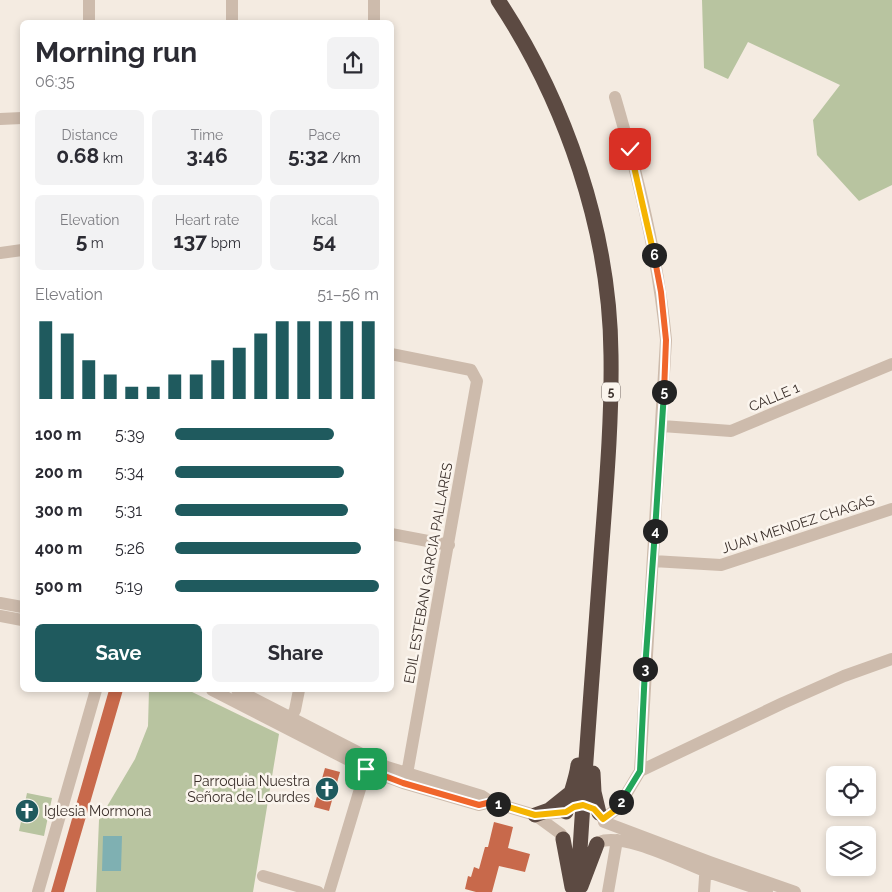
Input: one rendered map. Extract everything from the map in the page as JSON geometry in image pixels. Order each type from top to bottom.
[{"type":"highway","name":"5","points":[[498,0],[543,79],[570,144],[592,214],[608,303],[612,353],[611,400],[576,892]]},
{"type":"highway","points":[[566,812],[569,794],[576,779],[580,756],[588,738]]},
{"type":"highway","points":[[588,738],[592,758],[594,792],[602,818]]},
{"type":"highway","points":[[535,815],[549,810],[569,794]]},
{"type":"highway","points":[[562,836],[576,892]]},
{"type":"highway","points":[[576,892],[584,881],[598,843]]},
{"type":"street","points":[[89,0],[89,20]]},
{"type":"street","points":[[232,0],[232,20]]},
{"type":"street","points":[[374,0],[374,20]]},
{"type":"street","points":[[602,818],[618,808],[640,771],[666,340],[661,292],[632,158],[615,96]]},
{"type":"street","points":[[0,119],[20,118]]},
{"type":"street","points":[[0,253],[20,250]]},
{"type":"street","name":"EDIL ESTEBAN GARCIA PALLARES","points":[[394,355],[471,370],[476,377],[449,544],[407,774]]},
{"type":"street","name":"CALLE 1","points":[[662,426],[732,430],[892,364]]},
{"type":"street","name":"JUAN MENDEZ CHAGAS","points":[[653,561],[721,565],[892,509]]},
{"type":"street","points":[[394,535],[449,544]]},
{"type":"street","points":[[0,603],[20,607]]},
{"type":"street","points":[[0,616],[20,620]]},
{"type":"street","points":[[640,771],[783,703],[844,676],[892,659]]},
{"type":"street","points":[[38,892],[95,692]]},
{"type":"street","points":[[217,692],[288,722]]},
{"type":"street","points":[[239,692],[288,722],[403,783],[479,805],[491,802]]},
{"type":"street","points":[[288,722],[295,710],[299,692]]},
{"type":"street","points":[[368,765],[407,774],[482,796],[491,802],[535,815],[562,836],[570,846],[580,850],[589,849],[606,839],[642,842]]},
{"type":"street","points":[[329,892],[368,765]]},
{"type":"street","points":[[535,815],[566,812],[574,807],[589,806],[602,818],[642,842],[768,892]]},
{"type":"street","points":[[562,836],[560,826],[566,812]]},
{"type":"street","points":[[598,843],[604,832],[602,818]]},
{"type":"street","points":[[608,892],[617,840]]},
{"type":"street","points":[[704,892],[708,867]]},
{"type":"street","points":[[708,867],[795,892]]},
{"type":"street","points":[[263,876],[318,892]]},
{"type":"green space","points":[[702,0],[892,0],[892,185],[859,201],[817,155],[813,120],[840,85],[748,42],[728,79],[704,68]]},
{"type":"green space","points":[[149,692],[192,692],[279,734],[253,892],[96,892],[99,820],[135,759],[148,726]]},
{"type":"green space","points":[[27,793],[52,798],[44,836],[19,831]]},
{"type":"water","points":[[103,836],[122,836],[121,871],[102,871]]},
{"type":"building","points":[[108,692],[122,692],[64,892],[51,892]]},
{"type":"building","name":"Parroquia Nuestra Señora de Lourdes","points":[[325,768],[340,772],[329,811],[314,807]]},
{"type":"building","points":[[494,822],[513,827],[508,848],[530,854],[525,872],[499,866],[492,892],[476,892],[465,889],[468,876],[471,877],[474,867],[479,869],[485,847],[488,847]]},
{"type":"place","name":"Parroquia Nuestra Señora de Lourdes","points":[[327,789]]},
{"type":"place","name":"Iglesia Mormona","points":[[27,811]]},
{"type":"route","points":[[366,769],[384,777],[479,805],[491,802],[535,815],[566,812],[574,807],[583,805],[594,809],[603,819],[618,808],[640,771],[666,340],[661,292],[653,248],[630,149]]}]
